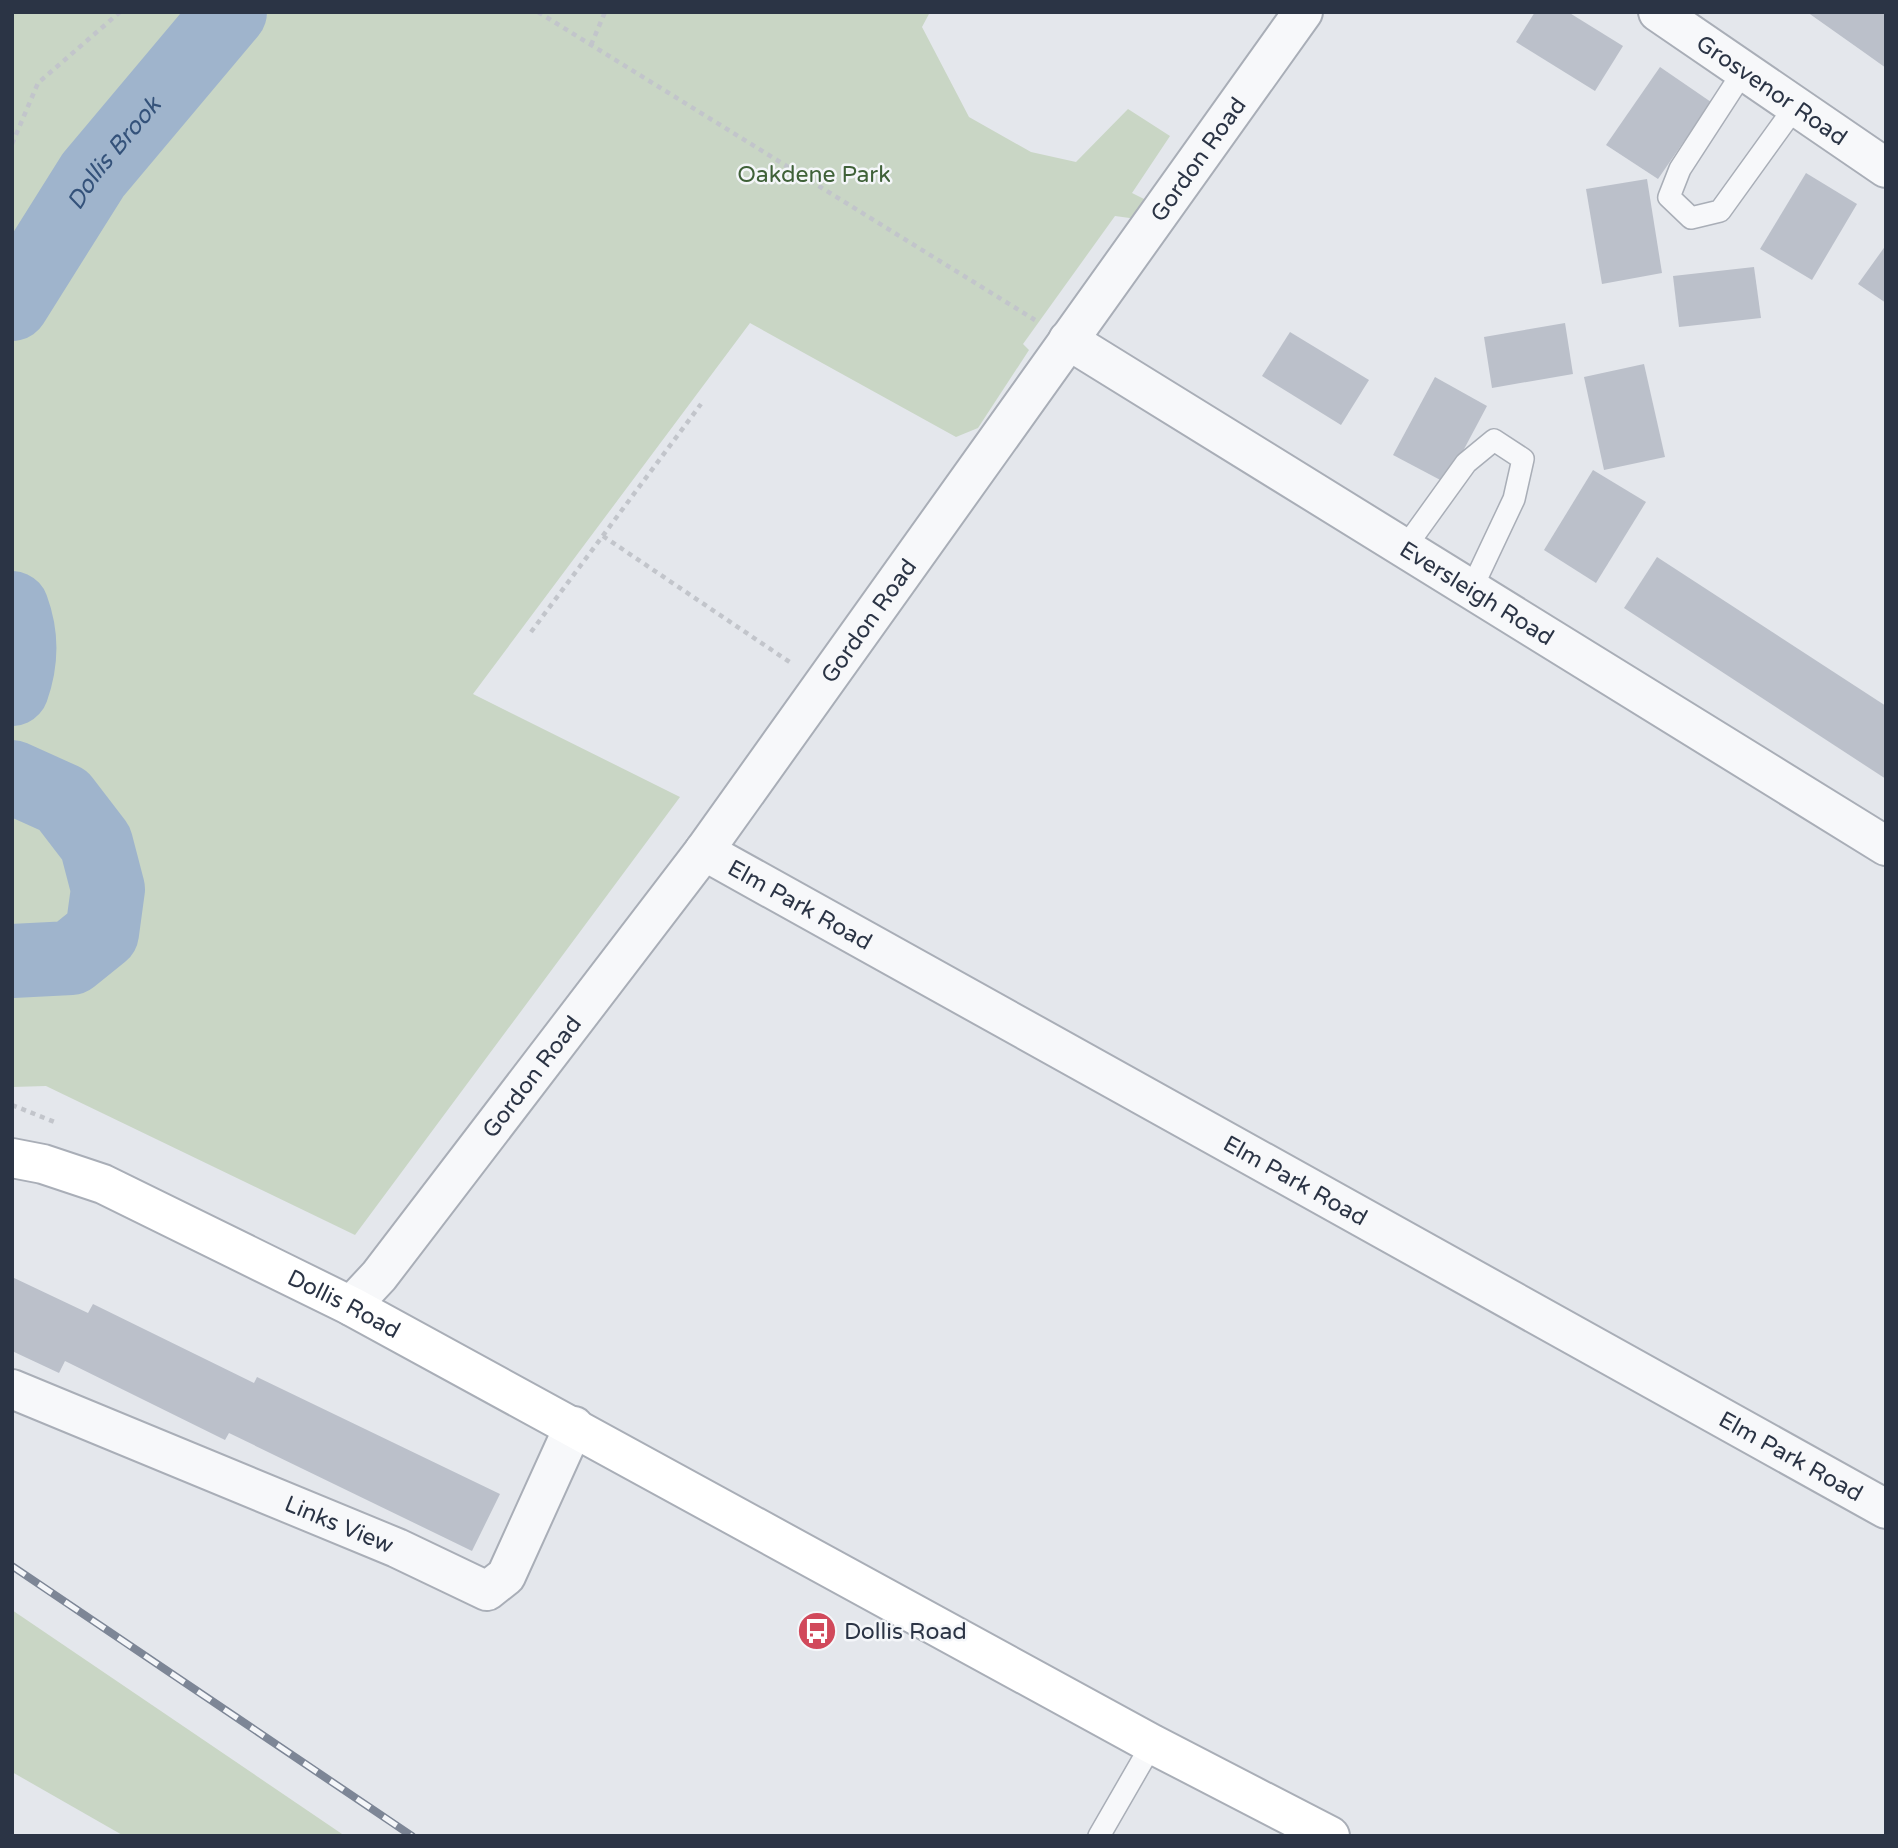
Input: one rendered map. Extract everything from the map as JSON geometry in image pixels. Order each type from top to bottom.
[{"type":"main road","name":"Dollis Road","points":[[12,1158],[43,1164],[103,1184],[351,1306],[1152,1744],[1330,1836]]},
{"type":"street","name":"Gordon Road","points":[[351,1306],[421,1221],[704,850],[1303,12]]},
{"type":"street","name":"Grosvenor Road","points":[[1658,12],[1886,168]]},
{"type":"street","name":"Eversleigh Road","points":[[1068,340],[1886,846]]},
{"type":"street","name":"Elm Park Road","points":[[704,850],[1886,1509]]},
{"type":"street","name":"Links View","points":[[12,1389],[397,1548],[487,1591],[506,1576],[574,1426]]},
{"type":"lane","points":[[1743,72],[1680,169],[1669,197],[1691,218],[1720,211],[1795,107]]},
{"type":"lane","points":[[1404,549],[1466,463],[1494,440],[1523,459],[1514,499],[1471,590]]},
{"type":"lane","points":[[1099,1836],[1152,1744]]},
{"type":"path","points":[[12,144],[38,83],[120,12]]},
{"type":"path","points":[[538,12],[1068,340]]},
{"type":"path","points":[[591,45],[604,12]]},
{"type":"path","points":[[531,632],[701,404]]},
{"type":"path","points":[[603,536],[822,685]]},
{"type":"green space","name":"Oakdene Park","points":[[12,12],[930,12],[922,27],[969,117],[1031,152],[1076,162],[1128,109],[1170,136],[1132,193],[1150,202],[1137,219],[1115,216],[1023,344],[1029,350],[978,428],[956,437],[750,323],[473,694],[680,797],[355,1235],[46,1086],[12,1087]]},
{"type":"green space","points":[[12,1610],[345,1836],[124,1836],[12,1772]]},
{"type":"building","points":[[1535,12],[1568,12],[1623,46],[1595,91],[1516,42]]},
{"type":"building","points":[[1807,12],[1886,12],[1886,68],[1865,53]]},
{"type":"building","points":[[1660,67],[1711,102],[1658,179],[1606,145]]},
{"type":"building","points":[[1806,173],[1857,204],[1812,280],[1760,249]]},
{"type":"building","points":[[1647,179],[1662,273],[1602,284],[1586,189]]},
{"type":"building","points":[[1886,245],[1886,303],[1858,284]]},
{"type":"building","points":[[1754,267],[1761,318],[1679,327],[1673,276]]},
{"type":"building","points":[[1565,323],[1573,374],[1492,388],[1484,337]]},
{"type":"building","points":[[1290,332],[1369,380],[1341,425],[1262,376]]},
{"type":"building","points":[[1644,364],[1665,457],[1604,470],[1584,377]]},
{"type":"building","points":[[1435,377],[1487,406],[1446,483],[1393,455]]},
{"type":"building","points":[[1593,470],[1646,502],[1596,583],[1544,550]]},
{"type":"building","points":[[1657,557],[1886,706],[1886,779],[1624,608]]},
{"type":"building","points":[[12,1277],[88,1313],[93,1304],[254,1383],[257,1377],[500,1494],[472,1551],[229,1433],[225,1440],[65,1361],[59,1373],[12,1351]]},
{"type":"waterway","name":"Dollis Brook","points":[[12,304],[93,175],[230,12]]},
{"type":"waterway","name":"Dollis Brook","points":[[12,608],[20,648],[12,689]]},
{"type":"waterway","name":"Dollis Brook","points":[[12,777],[63,800],[96,843],[108,889],[102,933],[71,958],[12,961]]},
{"type":"railway","points":[[12,1566],[412,1836]]},
{"type":"place","name":"Dollis Road","points":[[817,1631]]}]
